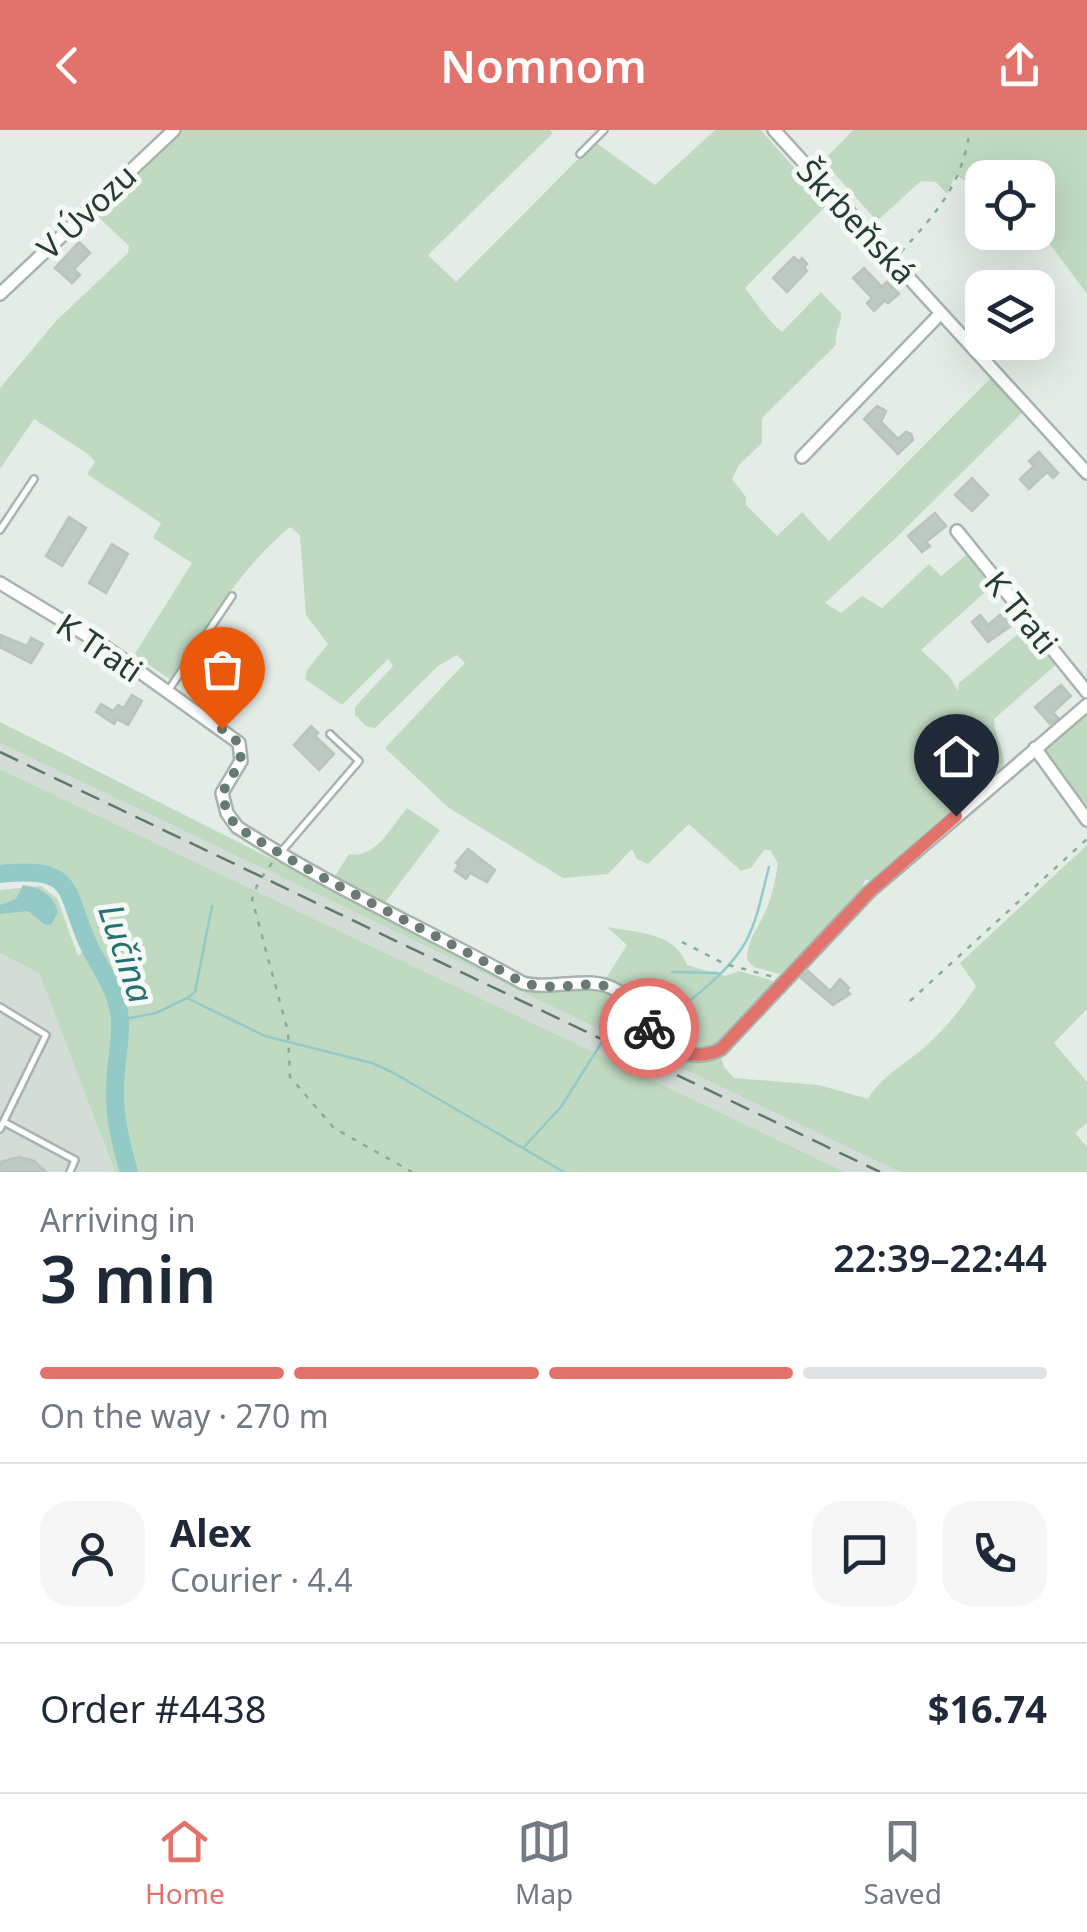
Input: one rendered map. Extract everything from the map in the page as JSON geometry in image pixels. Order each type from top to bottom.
[{"type":"street","name":"V Úvozu","points":[[0,294],[174,130]]},
{"type":"street","name":"Škrbeňská","points":[[774,130],[1087,472]]},
{"type":"street","name":"Škrbeňská","points":[[802,457],[941,313]]},
{"type":"street","name":"K Trati","points":[[957,531],[1087,692]]},
{"type":"street","name":"K Trati","points":[[0,583],[101,644],[239,743],[241,761],[222,793],[227,813],[237,827],[279,854],[523,983],[592,983],[618,990],[638,1010],[653,1035],[686,1054],[708,1055],[721,1049],[870,891],[1087,705]]},
{"type":"street","points":[[1035,748],[1087,820]]},
{"type":"lane","points":[[580,154],[604,130]]},
{"type":"lane","points":[[0,530],[34,478]]},
{"type":"lane","points":[[167,693],[232,596]]},
{"type":"lane","points":[[279,854],[359,760],[330,734]]},
{"type":"lane","points":[[0,1007],[46,1035],[0,1129]]},
{"type":"lane","points":[[4,1122],[75,1160],[70,1172]]},
{"type":"path","points":[[893,260],[937,212],[964,165],[970,130]]},
{"type":"path","points":[[910,1002],[1087,839]]},
{"type":"path","points":[[279,854],[252,899],[288,1032],[290,1077],[320,1117],[334,1128],[412,1172]]},
{"type":"path","points":[[682,942],[726,964],[785,980]]},
{"type":"shaded area","points":[[0,743],[900,1172],[845,1172],[0,769]]},
{"type":"shaded area","points":[[0,953],[39,973],[115,1172],[0,1172]]},
{"type":"green space","points":[[182,130],[550,130],[553,133],[428,255],[456,282],[595,142],[655,185],[715,130],[761,130],[827,205],[745,288],[782,332],[821,292],[841,317],[836,345],[762,418],[762,443],[739,465],[732,479],[746,497],[746,505],[777,536],[802,512],[829,541],[991,378],[1022,413],[825,603],[841,613],[862,596],[882,608],[929,564],[941,576],[965,556],[974,554],[996,582],[921,650],[949,676],[958,691],[959,683],[1030,624],[1060,661],[994,719],[1003,766],[873,880],[865,880],[861,891],[780,974],[754,967],[747,960],[749,945],[768,905],[775,879],[778,863],[770,850],[764,850],[751,868],[741,871],[689,824],[648,864],[637,859],[632,849],[608,874],[563,878],[449,808],[385,748],[465,663],[457,655],[438,666],[375,728],[366,726],[355,715],[355,707],[393,666],[388,659],[342,705],[305,679],[307,670],[328,644],[306,615],[300,535],[290,527],[239,580],[171,680],[134,655],[192,563],[153,538],[161,523],[87,474],[95,462],[88,454],[34,419],[0,469],[0,388],[56,321],[128,253],[129,246],[95,214]]},
{"type":"green space","points":[[853,130],[1087,130],[1087,294],[1054,250],[1055,160],[965,160],[965,181],[955,175],[947,194],[936,182],[921,181],[877,221],[823,161]]},
{"type":"green space","points":[[1087,709],[1087,814],[1043,753],[1042,746]]},
{"type":"green space","points":[[0,722],[278,862],[282,858],[517,984],[593,987],[621,997],[663,1047],[720,1053],[724,1067],[734,1078],[819,1085],[868,1099],[887,1077],[940,1032],[971,994],[976,986],[960,963],[1087,845],[1087,1009],[1054,1043],[1087,1082],[1087,1123],[1075,1133],[1087,1147],[1087,1172],[900,1172],[0,743]]},
{"type":"green space","points":[[0,769],[845,1172],[115,1172],[39,973],[0,953],[0,890],[41,886],[57,898],[78,956],[92,942],[64,881],[42,870],[0,869]]},
{"type":"green space","points":[[407,808],[440,830],[384,904],[333,879],[349,854],[375,847]]},
{"type":"green space","points":[[607,927],[665,940],[687,965],[725,976],[739,971],[774,984],[718,1044],[702,1051],[678,1047],[605,980],[627,945]]},
{"type":"water","points":[[23,885],[41,890],[53,901],[58,912],[51,925],[28,911],[0,914],[0,905],[16,899]]},
{"type":"building","points":[[79,242],[90,253],[74,269],[80,275],[72,283],[55,268]]},
{"type":"building","points":[[794,257],[799,262],[802,258],[807,271],[787,292],[773,278]]},
{"type":"building","points":[[864,268],[882,287],[887,282],[899,294],[874,311],[867,303],[872,298],[853,278]]},
{"type":"building","points":[[877,406],[886,411],[881,422],[898,439],[906,432],[911,434],[913,440],[898,454],[864,419]]},
{"type":"building","points":[[1039,452],[1058,473],[1053,478],[1047,472],[1029,489],[1020,479],[1034,466],[1029,461]]},
{"type":"building","points":[[972,478],[988,495],[972,511],[955,495]]},
{"type":"building","points":[[935,513],[946,526],[926,542],[930,546],[922,552],[908,536]]},
{"type":"building","points":[[69,517],[86,528],[62,566],[46,556]]},
{"type":"building","points":[[112,544],[128,554],[106,593],[89,583]]},
{"type":"building","points":[[1008,608],[1018,621],[988,642],[972,622],[980,615],[988,625]]},
{"type":"building","points":[[0,635],[27,646],[31,638],[43,644],[31,663],[0,647]]},
{"type":"building","points":[[1061,685],[1071,696],[1053,712],[1058,718],[1050,724],[1035,707]]},
{"type":"building","points":[[132,695],[142,701],[128,725],[117,719],[114,724],[96,712],[101,704],[113,711],[118,705],[124,708]]},
{"type":"building","points":[[311,726],[318,733],[315,736],[334,754],[319,770],[294,745]]},
{"type":"building","points":[[468,849],[495,870],[487,882],[470,873],[466,879],[455,871],[459,865],[456,863]]},
{"type":"building","points":[[808,971],[830,991],[840,979],[850,994],[833,1005],[801,978]]},
{"type":"building","points":[[19,1157],[34,1161],[46,1172],[0,1172],[0,1162]]},
{"type":"waterway","points":[[656,1028],[713,981],[742,948],[755,919],[769,867]]},
{"type":"waterway","name":"Lučina","points":[[0,874],[26,872],[57,879],[71,899],[113,992],[120,1020],[116,1110],[129,1172]]},
{"type":"waterway","points":[[187,998],[195,992],[212,906]]},
{"type":"waterway","points":[[672,972],[718,973]]},
{"type":"waterway","points":[[120,1020],[156,1013],[187,998],[265,1036],[372,1063],[392,1072],[564,1172]]},
{"type":"waterway","points":[[524,1147],[561,1107],[612,1026],[620,1024],[646,1035]]},
{"type":"railway","points":[[0,752],[880,1172]]},
{"type":"way so far","points":[[222,729],[239,743],[241,761],[222,793],[227,813],[237,827],[279,854],[523,983],[592,983],[618,990],[649,1028]]},
{"type":"route","points":[[649,1028],[653,1035],[686,1054],[708,1055],[721,1049],[870,891],[956,816]]}]
